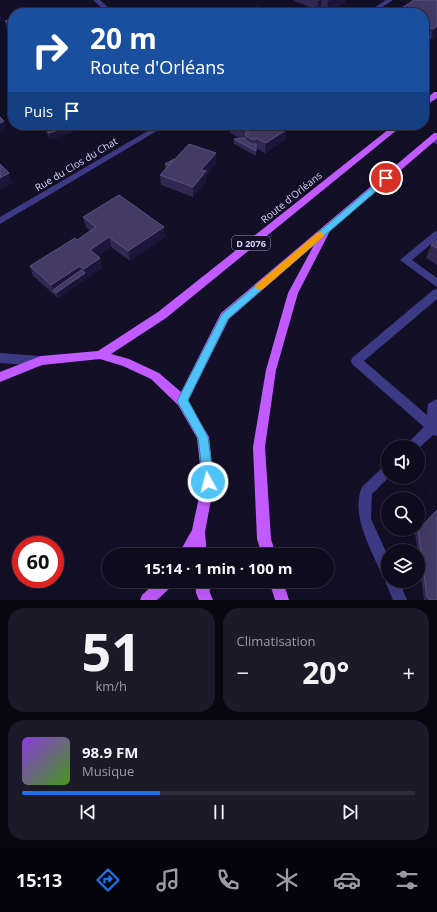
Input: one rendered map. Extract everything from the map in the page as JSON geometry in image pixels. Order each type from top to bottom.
[{"type":"main road","points":[[429,101],[437,94]]},
{"type":"main road","name":"Route d'Orléans","points":[[100,355],[162,315],[393,130]]},
{"type":"main road","points":[[182,401],[225,316],[435,139]]},
{"type":"main road","points":[[267,548],[264,539],[259,447],[270,370],[293,293],[330,226]]},
{"type":"main road","points":[[0,378],[41,361],[100,355],[125,362],[155,376],[182,401],[203,437],[208,482],[198,532],[199,548]]},
{"type":"main road","points":[[189,548],[198,532]]},
{"type":"main road","points":[[147,600],[160,588]]},
{"type":"main road","points":[[203,588],[206,600]]},
{"type":"main road","points":[[278,588],[282,600]]},
{"type":"street","points":[[96,0],[105,8]]},
{"type":"street","points":[[376,8],[390,0]]},
{"type":"street","name":"Rue du Clos du Chat","points":[[0,222],[155,130]]},
{"type":"street","points":[[437,234],[405,260],[437,283]]},
{"type":"street","points":[[435,429],[356,362],[437,293]]},
{"type":"street","points":[[0,358],[41,361]]},
{"type":"street","points":[[435,429],[432,408],[437,404]]},
{"type":"street","points":[[421,440],[435,429]]},
{"type":"street","points":[[381,477],[366,491],[365,519],[381,556]]},
{"type":"street","points":[[395,588],[400,600]]},
{"type":"building","points":[[414,0],[437,0],[437,26],[433,29],[429,28],[429,8],[402,8]]},
{"type":"building","points":[[0,117],[4,121],[0,123]]},
{"type":"building","points":[[47,130],[59,130],[49,133]]},
{"type":"building","points":[[243,130],[286,130],[266,143],[256,138],[251,139],[246,136],[245,134],[249,133]]},
{"type":"building","points":[[245,138],[246,141],[251,144],[256,144],[256,151],[234,139]]},
{"type":"building","points":[[189,144],[216,153],[201,170],[206,171],[193,187],[160,175]]},
{"type":"building","points":[[174,159],[168,166],[165,164]]},
{"type":"building","points":[[0,164],[9,173],[0,178]]},
{"type":"building","points":[[119,195],[164,227],[128,251],[109,237],[90,250],[100,258],[84,269],[80,266],[51,285],[30,266],[75,238],[77,240],[96,227],[83,217]]},
{"type":"building","points":[[437,240],[437,248],[431,245]]},
{"type":"building","points":[[81,270],[85,273],[56,293],[53,290]]},
{"type":"building","points":[[437,510],[437,600],[430,600],[427,597],[425,582],[425,544],[420,544],[419,536],[425,536],[425,523]]},
{"type":"slow traffic","points":[[260,286],[320,235]]},
{"type":"route","points":[[208,482],[203,437],[182,401],[225,316],[386,178]]}]
